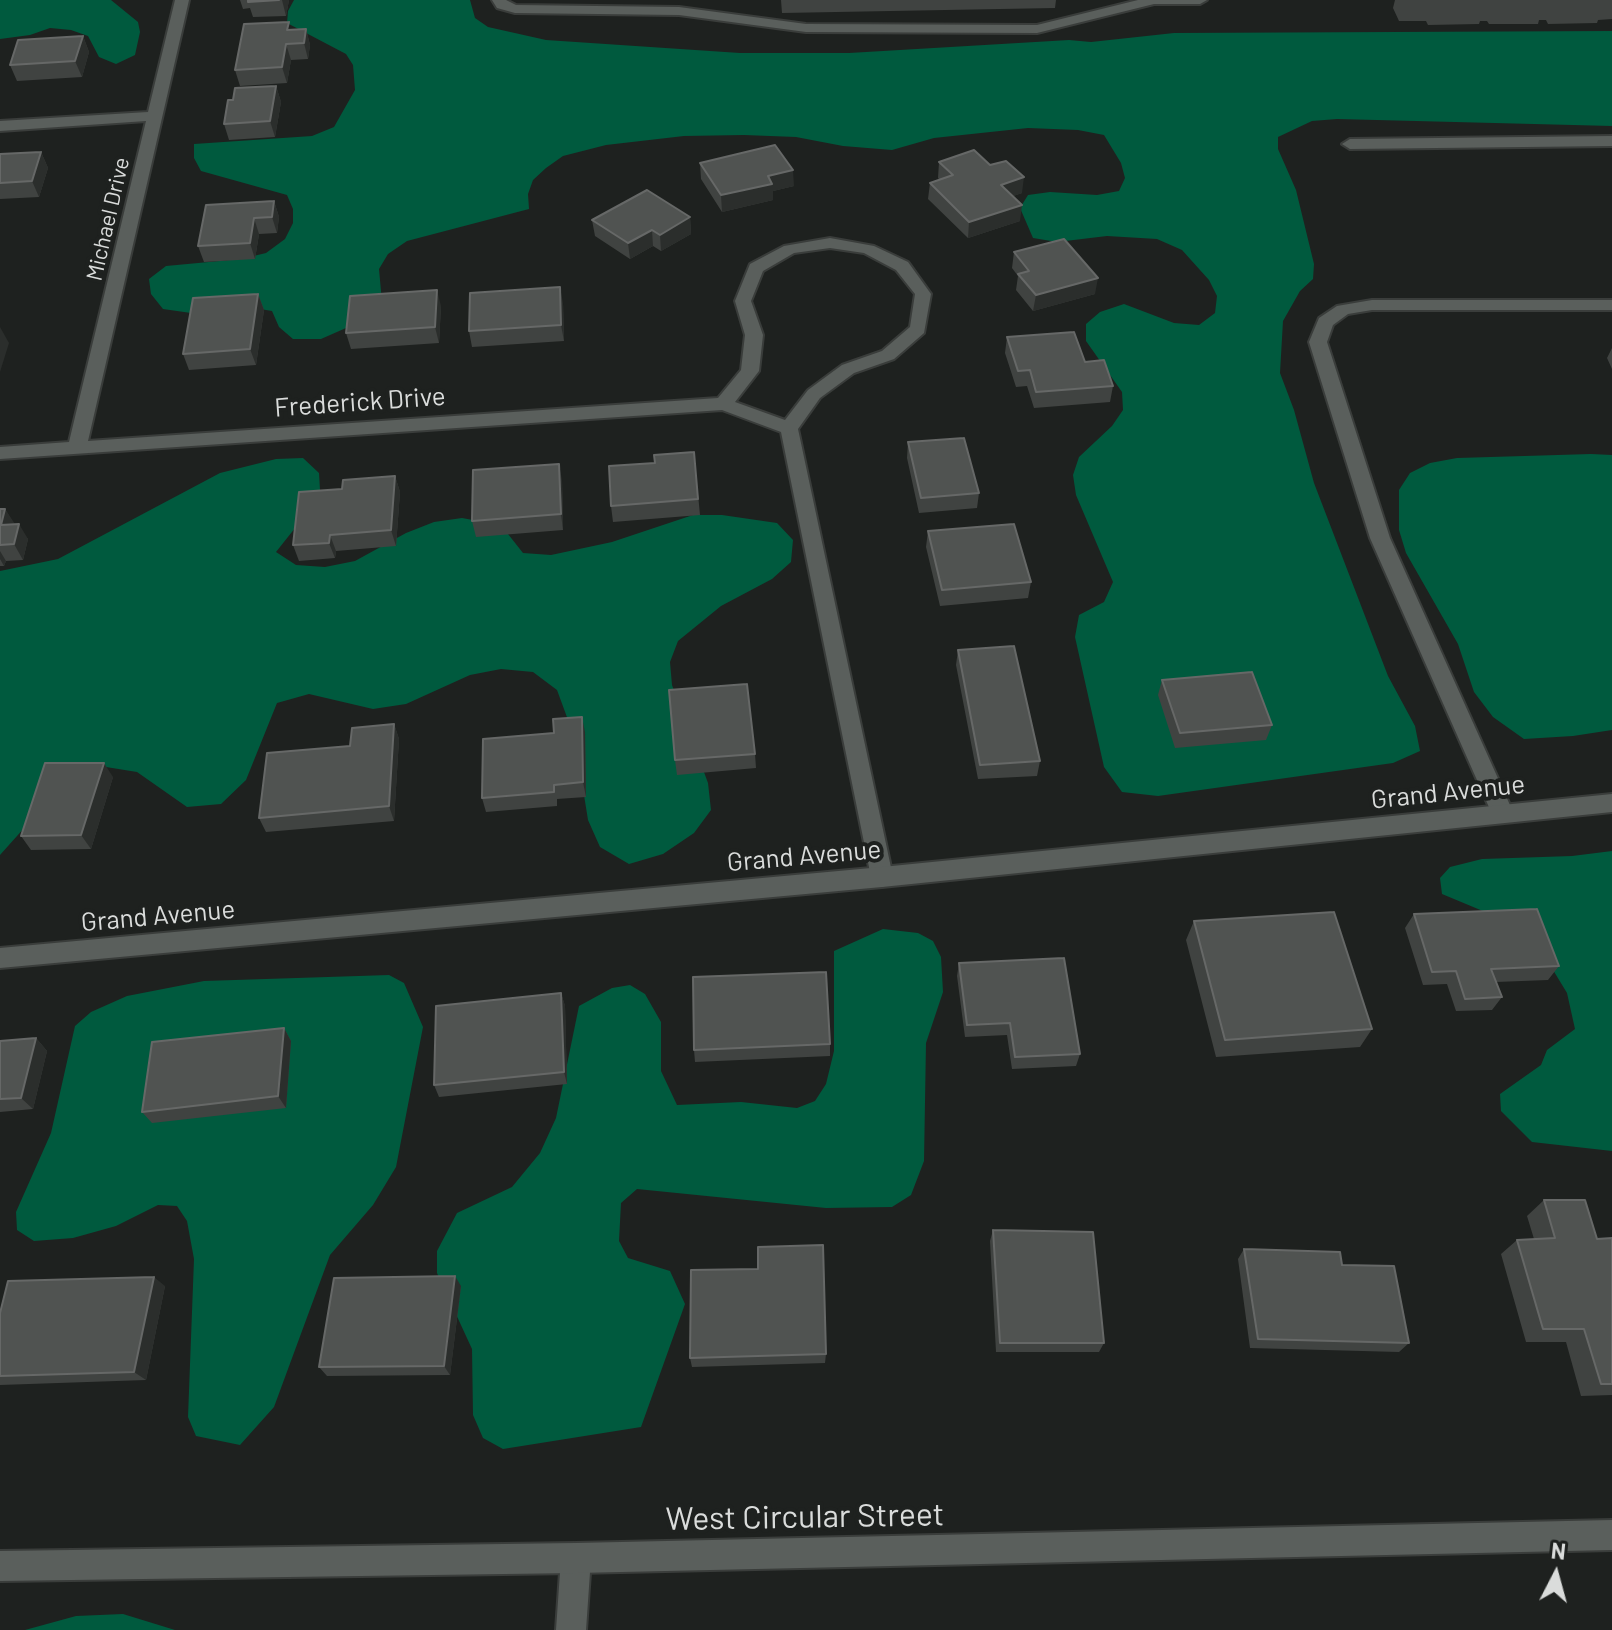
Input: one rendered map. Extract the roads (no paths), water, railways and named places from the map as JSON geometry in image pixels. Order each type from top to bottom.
[{"type":"street","name":"Michael Drive","points":[[77,447],[182,0]]},
{"type":"street","points":[[499,0],[502,5],[515,9],[679,5],[806,28],[1037,29],[1150,0],[1200,0]]},
{"type":"street","points":[[0,126],[154,116]]},
{"type":"street","points":[[1350,144],[1612,141]]},
{"type":"street","points":[[723,404],[750,371],[754,335],[743,301],[756,268],[790,249],[830,243],[868,249],[902,266],[923,294],[918,329],[888,355],[848,369],[814,394],[789,428],[882,877]]},
{"type":"street","points":[[1503,814],[1380,538],[1318,342],[1325,322],[1343,310],[1372,305],[1612,305]]},
{"type":"street","name":"Frederick Drive","points":[[0,453],[723,404],[789,428]]},
{"type":"street","name":"Grand Avenue","points":[[0,958],[882,877],[1612,803]]},
{"type":"street","name":"West Circular Street","points":[[0,1566],[576,1558],[1612,1535]]},
{"type":"street","points":[[571,1630],[576,1558]]}]
